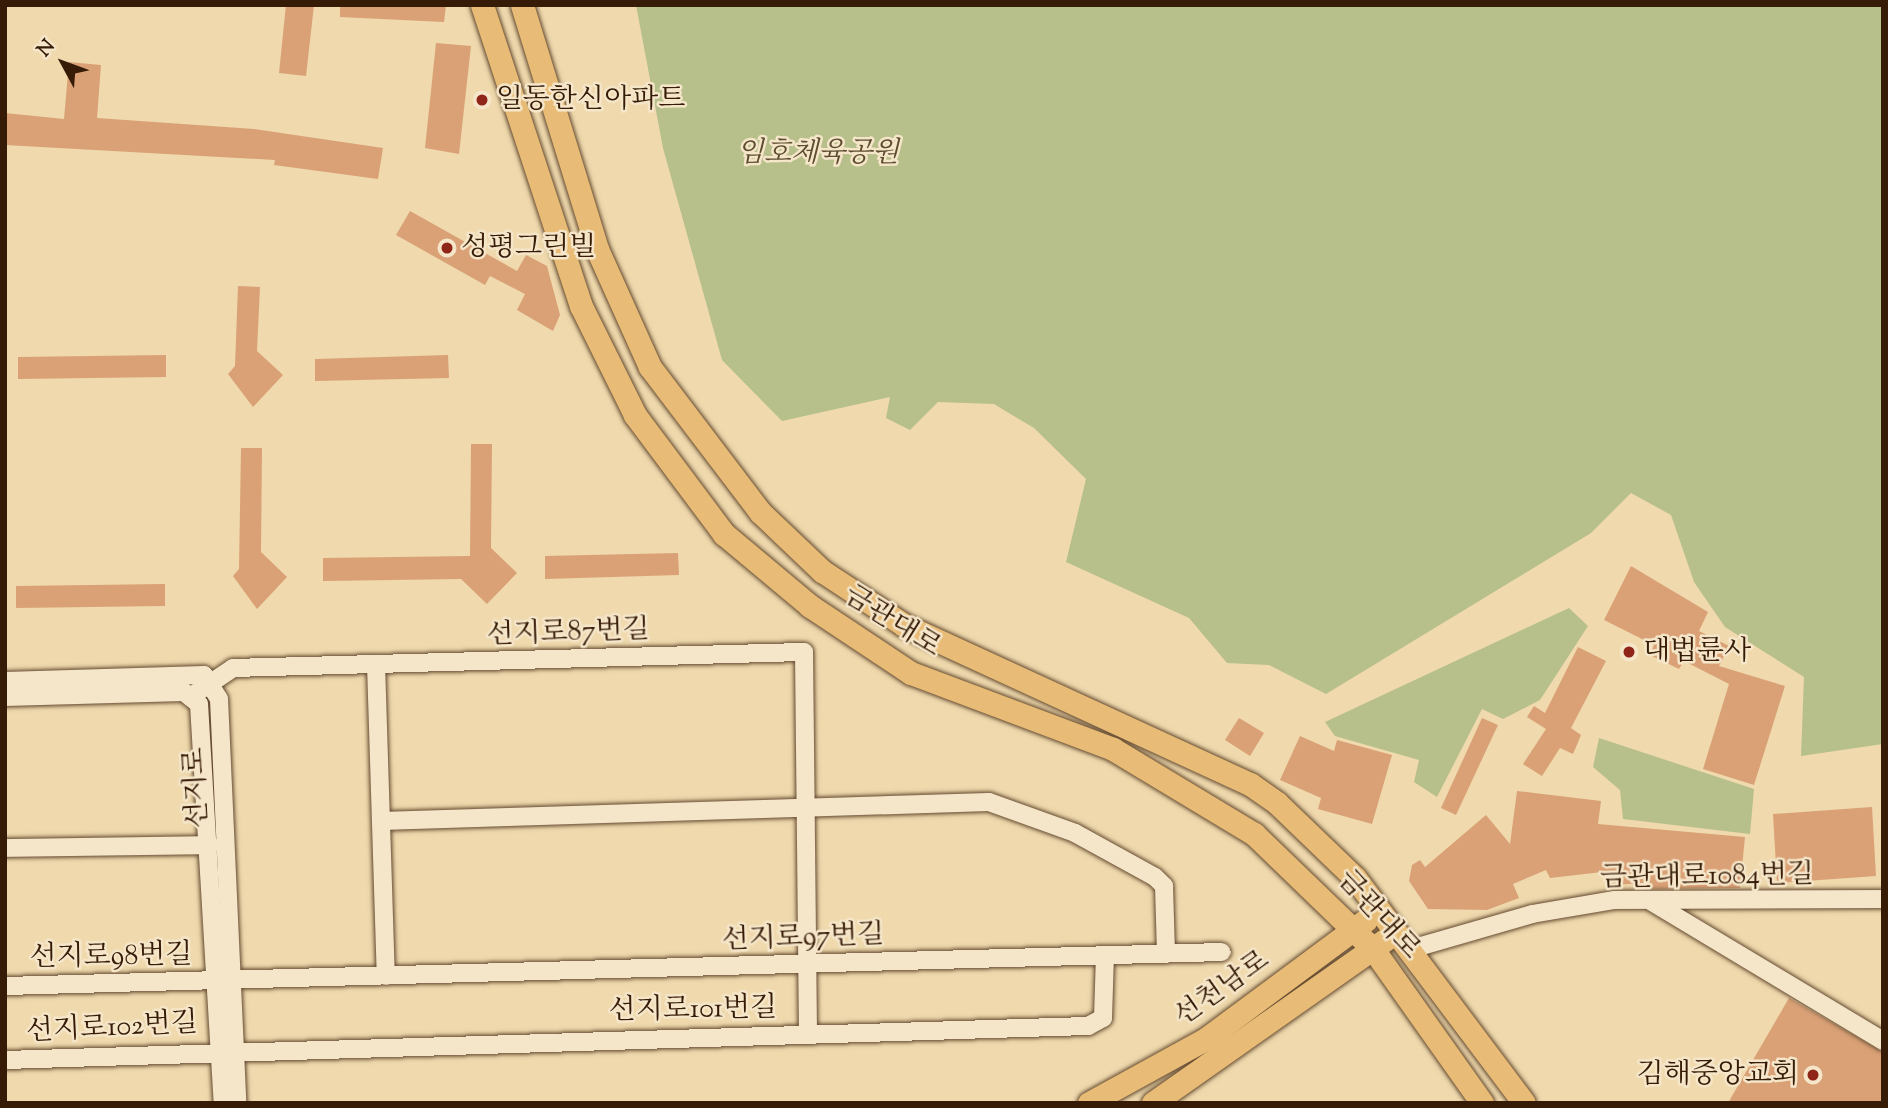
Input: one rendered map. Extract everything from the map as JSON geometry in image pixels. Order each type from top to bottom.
[{"type":"main road","name":"금관대로","points":[[482,5],[581,306],[635,415],[724,534],[810,606],[911,673],[1113,749],[1204,801],[1254,834],[1356,929],[1373,949],[1482,1103]]},
{"type":"main road","name":"금관대로","points":[[522,5],[597,249],[650,367],[760,512],[822,571],[904,625],[1250,784],[1326,849],[1379,909],[1521,1099]]},
{"type":"main road","name":"선천남로","points":[[1089,1103],[1207,1038],[1356,929],[1379,909]]},
{"type":"main road","name":"선천남로","points":[[1153,1103],[1174,1095],[1373,949],[1404,940]]},
{"type":"main road","points":[[1450,1057],[1463,1045],[1492,1083],[1521,1099]]},
{"type":"street","name":"선지로87번길","points":[[190,697],[233,668],[804,652],[808,1034]]},
{"type":"street","points":[[376,664],[386,976]]},
{"type":"street","points":[[5,681],[204,674],[209,682]]},
{"type":"street","name":"선지로","points":[[209,682],[219,699],[224,981],[228,1049],[237,1103]]},
{"type":"street","points":[[5,697],[184,692],[190,697]]},
{"type":"street","name":"선지로","points":[[190,697],[199,704],[224,981]]},
{"type":"street","points":[[381,821],[806,804],[989,802],[1015,808],[1155,877],[1164,886],[1166,954]]},
{"type":"street","points":[[5,848],[210,845]]},
{"type":"street","name":"금관대로1084번길","points":[[1404,940],[1532,914],[1650,900],[1883,898]]},
{"type":"street","points":[[1650,900],[1883,1041]]},
{"type":"street","name":"선지로97번길","points":[[224,981],[1222,952]]},
{"type":"street","name":"선지로101번길","points":[[228,1049],[1088,1026],[1102,1018],[1105,956]]},
{"type":"street","name":"선지로98번길","points":[[5,986],[224,981]]},
{"type":"street","name":"선지로","points":[[223,1103],[228,1049]]},
{"type":"street","name":"선지로102번길","points":[[5,1060],[228,1049]]},
{"type":"green space","name":"임호체육공원","points":[[636,5],[1883,5],[1883,744],[1801,756],[1804,677],[1725,627],[1694,582],[1671,515],[1631,493],[1591,533],[1326,694],[1269,665],[1227,663],[1189,618],[1066,562],[1086,479],[1034,428],[994,404],[938,402],[910,430],[886,418],[890,397],[782,421],[722,360],[663,148]]},
{"type":"green space","points":[[1569,608],[1588,626],[1540,700],[1503,719],[1482,709],[1437,797],[1414,782],[1419,760],[1335,736],[1325,722]]},
{"type":"green space","points":[[1599,738],[1754,789],[1750,834],[1623,819],[1620,790],[1593,767]]},
{"type":"building","points":[[286,5],[314,5],[306,76],[279,73]]},
{"type":"building","points":[[340,5],[446,5],[444,22],[340,17]]},
{"type":"building","points":[[436,43],[471,46],[459,154],[425,148]]},
{"type":"building","points":[[69,62],[101,65],[97,118],[254,129],[383,148],[378,179],[274,165],[275,160],[5,145],[5,113],[64,119]]},
{"type":"building","points":[[410,211],[517,271],[526,255],[547,266],[560,315],[553,331],[517,310],[525,294],[490,276],[485,285],[396,235]]},
{"type":"building","points":[[238,286],[260,287],[257,351],[283,375],[253,407],[228,374],[235,366]]},
{"type":"building","points":[[166,355],[166,377],[18,379],[18,357]]},
{"type":"building","points":[[448,355],[449,378],[315,381],[315,359]]},
{"type":"building","points":[[471,444],[492,444],[491,548],[517,573],[487,604],[461,579],[323,581],[323,558],[470,556]]},
{"type":"building","points":[[241,448],[262,448],[261,552],[287,577],[257,609],[233,576],[239,569]]},
{"type":"building","points":[[678,553],[679,575],[545,579],[545,556]]},
{"type":"building","points":[[1631,566],[1708,612],[1699,631],[1729,646],[1719,666],[1785,686],[1754,785],[1703,769],[1729,684],[1684,661],[1679,669],[1650,655],[1654,645],[1604,620]]},
{"type":"building","points":[[165,584],[165,606],[16,608],[16,586]]},
{"type":"building","points":[[1578,647],[1606,661],[1571,728],[1581,735],[1573,754],[1560,748],[1542,776],[1523,764],[1546,729],[1527,717],[1534,706],[1545,713]]},
{"type":"building","points":[[1239,718],[1264,733],[1250,756],[1225,740]]},
{"type":"building","points":[[1482,718],[1498,725],[1456,815],[1441,808]]},
{"type":"building","points":[[1300,736],[1334,751],[1337,740],[1392,755],[1372,824],[1318,809],[1321,798],[1280,780]]},
{"type":"building","points":[[1517,791],[1601,801],[1598,824],[1745,837],[1740,888],[1645,889],[1646,883],[1612,885],[1611,871],[1550,878],[1546,870],[1513,884],[1519,898],[1487,910],[1428,909],[1409,881],[1412,865],[1420,860],[1425,867],[1486,815],[1510,844]]},
{"type":"building","points":[[1872,807],[1876,876],[1777,883],[1773,814]]},
{"type":"building","name":"김해중앙교회","points":[[1789,998],[1883,1052],[1883,1103],[1728,1103]]},
{"type":"place","name":"일동한신아파트","points":[[482,100]]},
{"type":"place","name":"성평그린빌","points":[[447,248]]},
{"type":"place","name":"대법륜사","points":[[1629,652]]},
{"type":"place","name":"김해중앙교회","points":[[1813,1075]]}]
